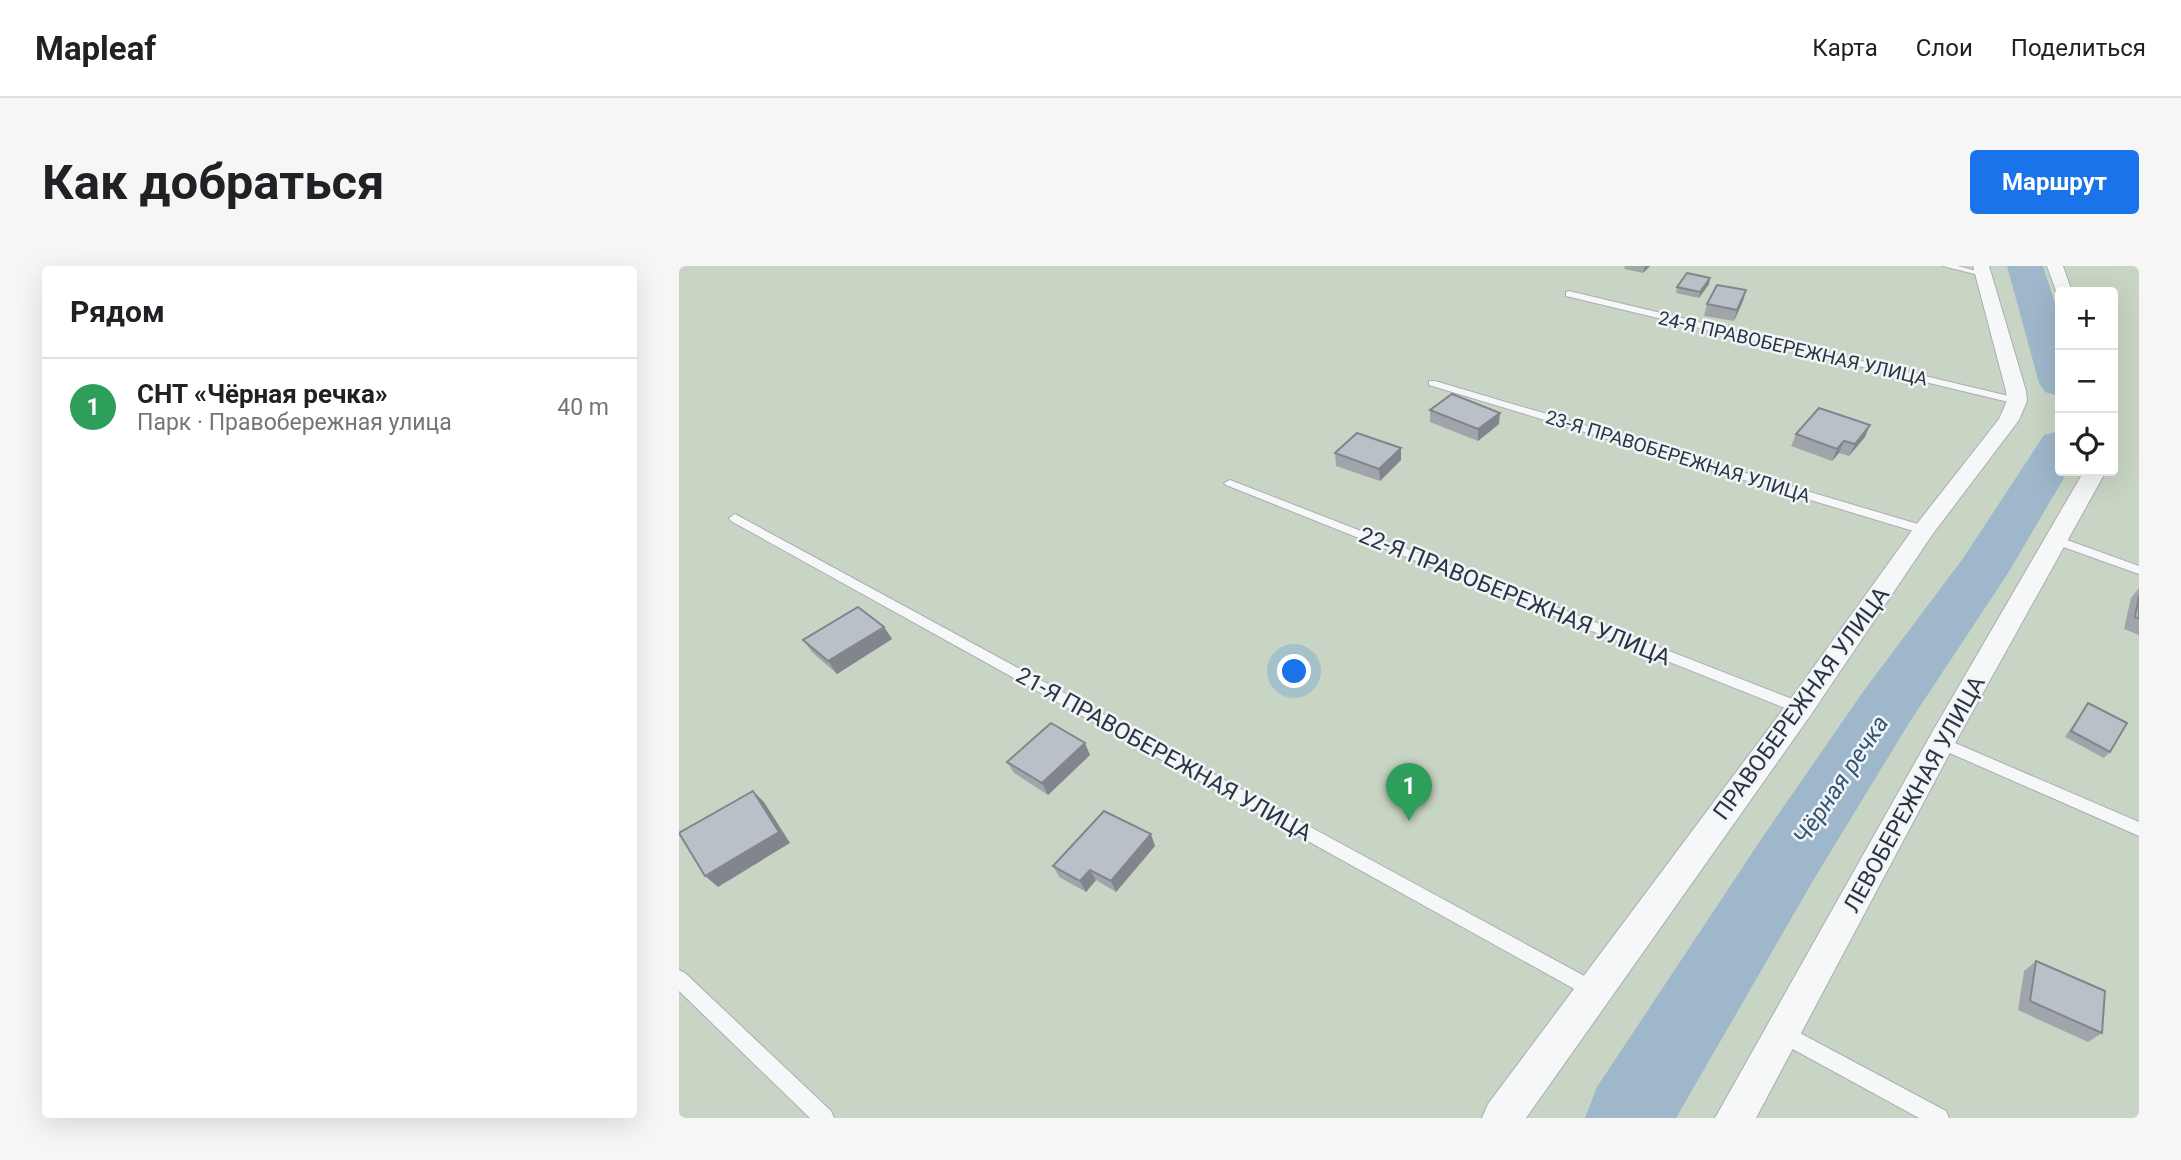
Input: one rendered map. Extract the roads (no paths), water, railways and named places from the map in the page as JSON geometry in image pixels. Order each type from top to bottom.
[{"type":"street","points":[[2055,266],[2062,287]]},
{"type":"street","points":[[1982,270],[2017,401]]},
{"type":"street","name":"ПРАВОБЕРЕЖНАЯ УЛИЦА","points":[[1502,1118],[1800,708],[1924,530],[2009,420],[2017,401]]},
{"type":"street","name":"ЛЕВОБЕРЕЖНАЯ УЛИЦА","points":[[1735,1118],[1941,743],[2092,476]]},
{"type":"lane","points":[[1948,266],[1982,270]]},
{"type":"lane","name":"24-Я ПРАВОБЕРЕЖНАЯ УЛИЦА","points":[[1569,294],[2017,401]]},
{"type":"lane","name":"23-Я ПРАВОБЕРЕЖНАЯ УЛИЦА","points":[[1432,383],[1924,530]]},
{"type":"lane","name":"22-Я ПРАВОБЕРЕЖНАЯ УЛИЦА","points":[[1230,483],[1800,708]]},
{"type":"lane","name":"21-Я ПРАВОБЕРЕЖНАЯ УЛИЦА","points":[[735,518],[1593,990]]},
{"type":"lane","points":[[2056,540],[2139,570]]},
{"type":"lane","points":[[1941,743],[2139,829]]},
{"type":"lane","points":[[679,979],[824,1118]]},
{"type":"lane","points":[[1783,1033],[1939,1118]]},
{"type":"waterway","name":"Чёрная речка","points":[[2025,266],[2055,366]]},
{"type":"waterway","name":"Чёрная речка","points":[[1628,1118],[1789,857],[1887,706],[1983,570],[2055,453]]},
{"type":"place","name":"СНТ «Чёрная речка»","points":[[1409,821]]}]
